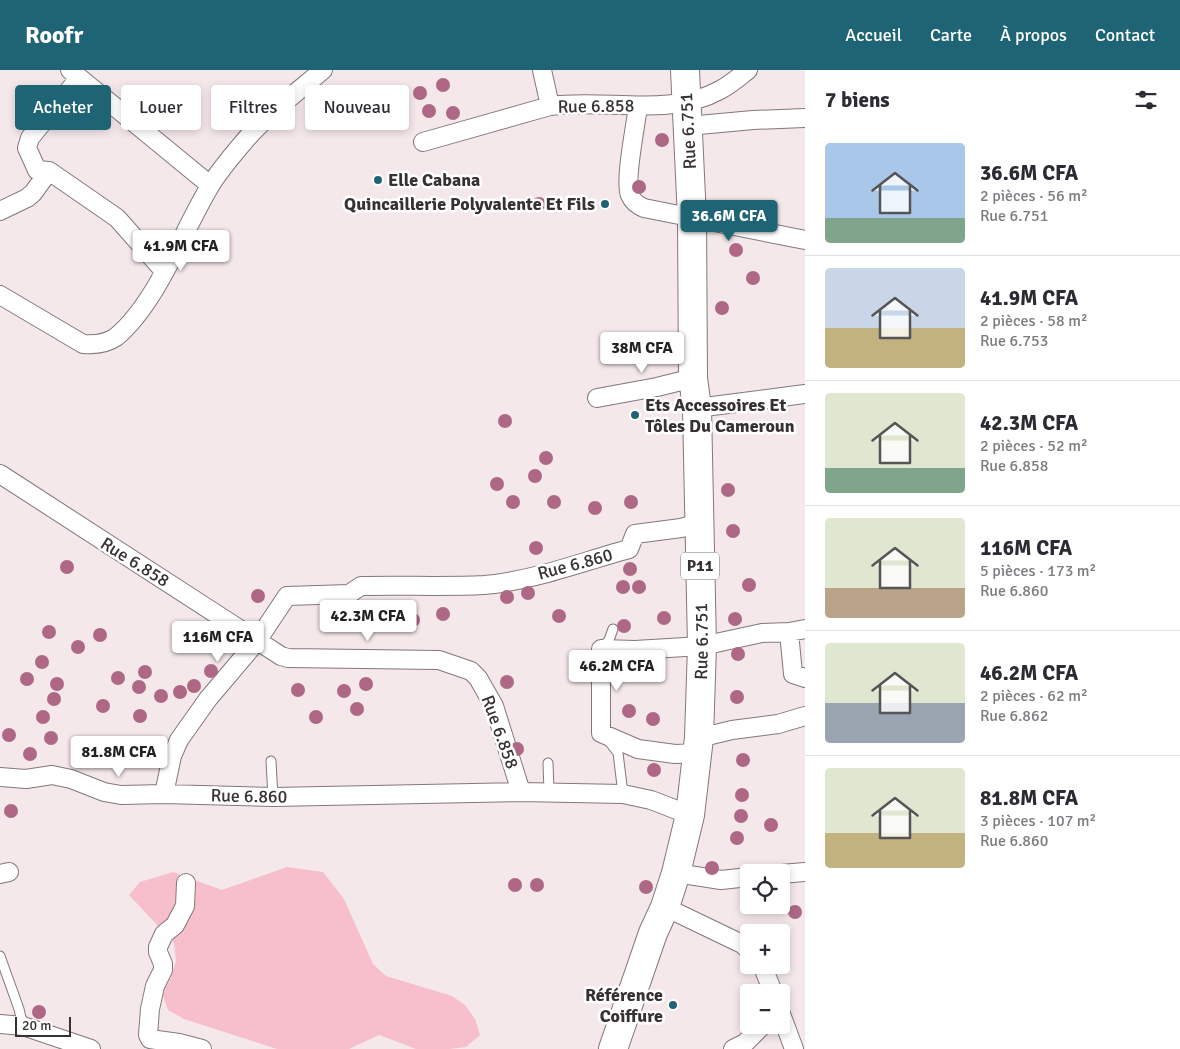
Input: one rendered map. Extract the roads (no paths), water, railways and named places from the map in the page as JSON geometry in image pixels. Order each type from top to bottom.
[{"type":"main road","name":"Rue 6.751","points":[[613,1049],[676,873],[690,815],[698,745],[702,646],[697,408],[693,378],[692,218],[685,70]]},
{"type":"street","points":[[0,295],[84,344],[95,345],[114,338],[132,320],[155,287],[210,185],[243,142],[285,102],[323,70]]},
{"type":"street","points":[[542,70],[550,106]]},
{"type":"street","points":[[687,114],[748,70]]},
{"type":"street","points":[[164,271],[117,218],[49,171],[37,170],[27,148],[27,143],[75,74],[210,185]]},
{"type":"street","name":"Rue 6.858","points":[[423,142],[550,106],[569,103],[638,106],[687,114]]},
{"type":"street","points":[[638,106],[629,178],[629,194],[636,205],[805,240]]},
{"type":"street","points":[[687,114],[753,120],[805,118]]},
{"type":"street","points":[[0,211],[33,193],[49,171]]},
{"type":"street","points":[[597,398],[657,388],[693,378]]},
{"type":"street","points":[[697,408],[805,394]]},
{"type":"street","name":"Rue 6.858","points":[[0,474],[281,656],[288,658],[439,660],[471,671],[478,678],[494,706],[521,792],[623,794],[651,800],[690,815]]},
{"type":"street","name":"Rue 6.860","points":[[521,792],[273,797],[164,794],[172,756],[179,740],[208,699],[257,641],[287,596],[349,594],[361,586],[485,585],[559,570],[628,550],[635,534],[681,528],[699,523]]},
{"type":"street","points":[[805,678],[793,674],[797,631],[762,633],[702,646],[601,650],[601,733],[638,750],[675,754],[732,730],[778,724],[805,716]]},
{"type":"street","points":[[0,777],[26,779],[52,775],[71,779],[104,792],[121,795],[164,794]]},
{"type":"street","points":[[790,873],[805,872]]},
{"type":"street","points":[[676,873],[721,880],[740,878]]},
{"type":"street","points":[[186,883],[186,906],[176,924],[164,934],[158,947],[163,970],[155,986],[150,1009],[148,1036],[150,1039],[179,1043],[202,1049]]},
{"type":"street","points":[[664,907],[740,943]]},
{"type":"street","points":[[0,1024],[23,1026],[91,1049]]},
{"type":"street","points":[[733,1049],[745,1043],[754,1034]]},
{"type":"street","points":[[788,1034],[794,1049]]},
{"type":"lane","points":[[601,650],[609,640],[613,629]]},
{"type":"lane","points":[[601,733],[613,744],[618,753],[623,794]]},
{"type":"lane","points":[[271,761],[273,797]]},
{"type":"lane","points":[[548,762],[549,792]]},
{"type":"lane","points":[[0,956],[2,967],[19,1009],[23,1026]]},
{"type":"place","name":"Elle Cabana","points":[[378,180]]},
{"type":"place","name":"Quincaillerie Polyvalente Et Fils","points":[[605,204]]},
{"type":"place","name":"Ets Accessoires Et Tôles Du Cameroun","points":[[635,415]]},
{"type":"place","name":"Référence Coiffure","points":[[673,1005]]}]
